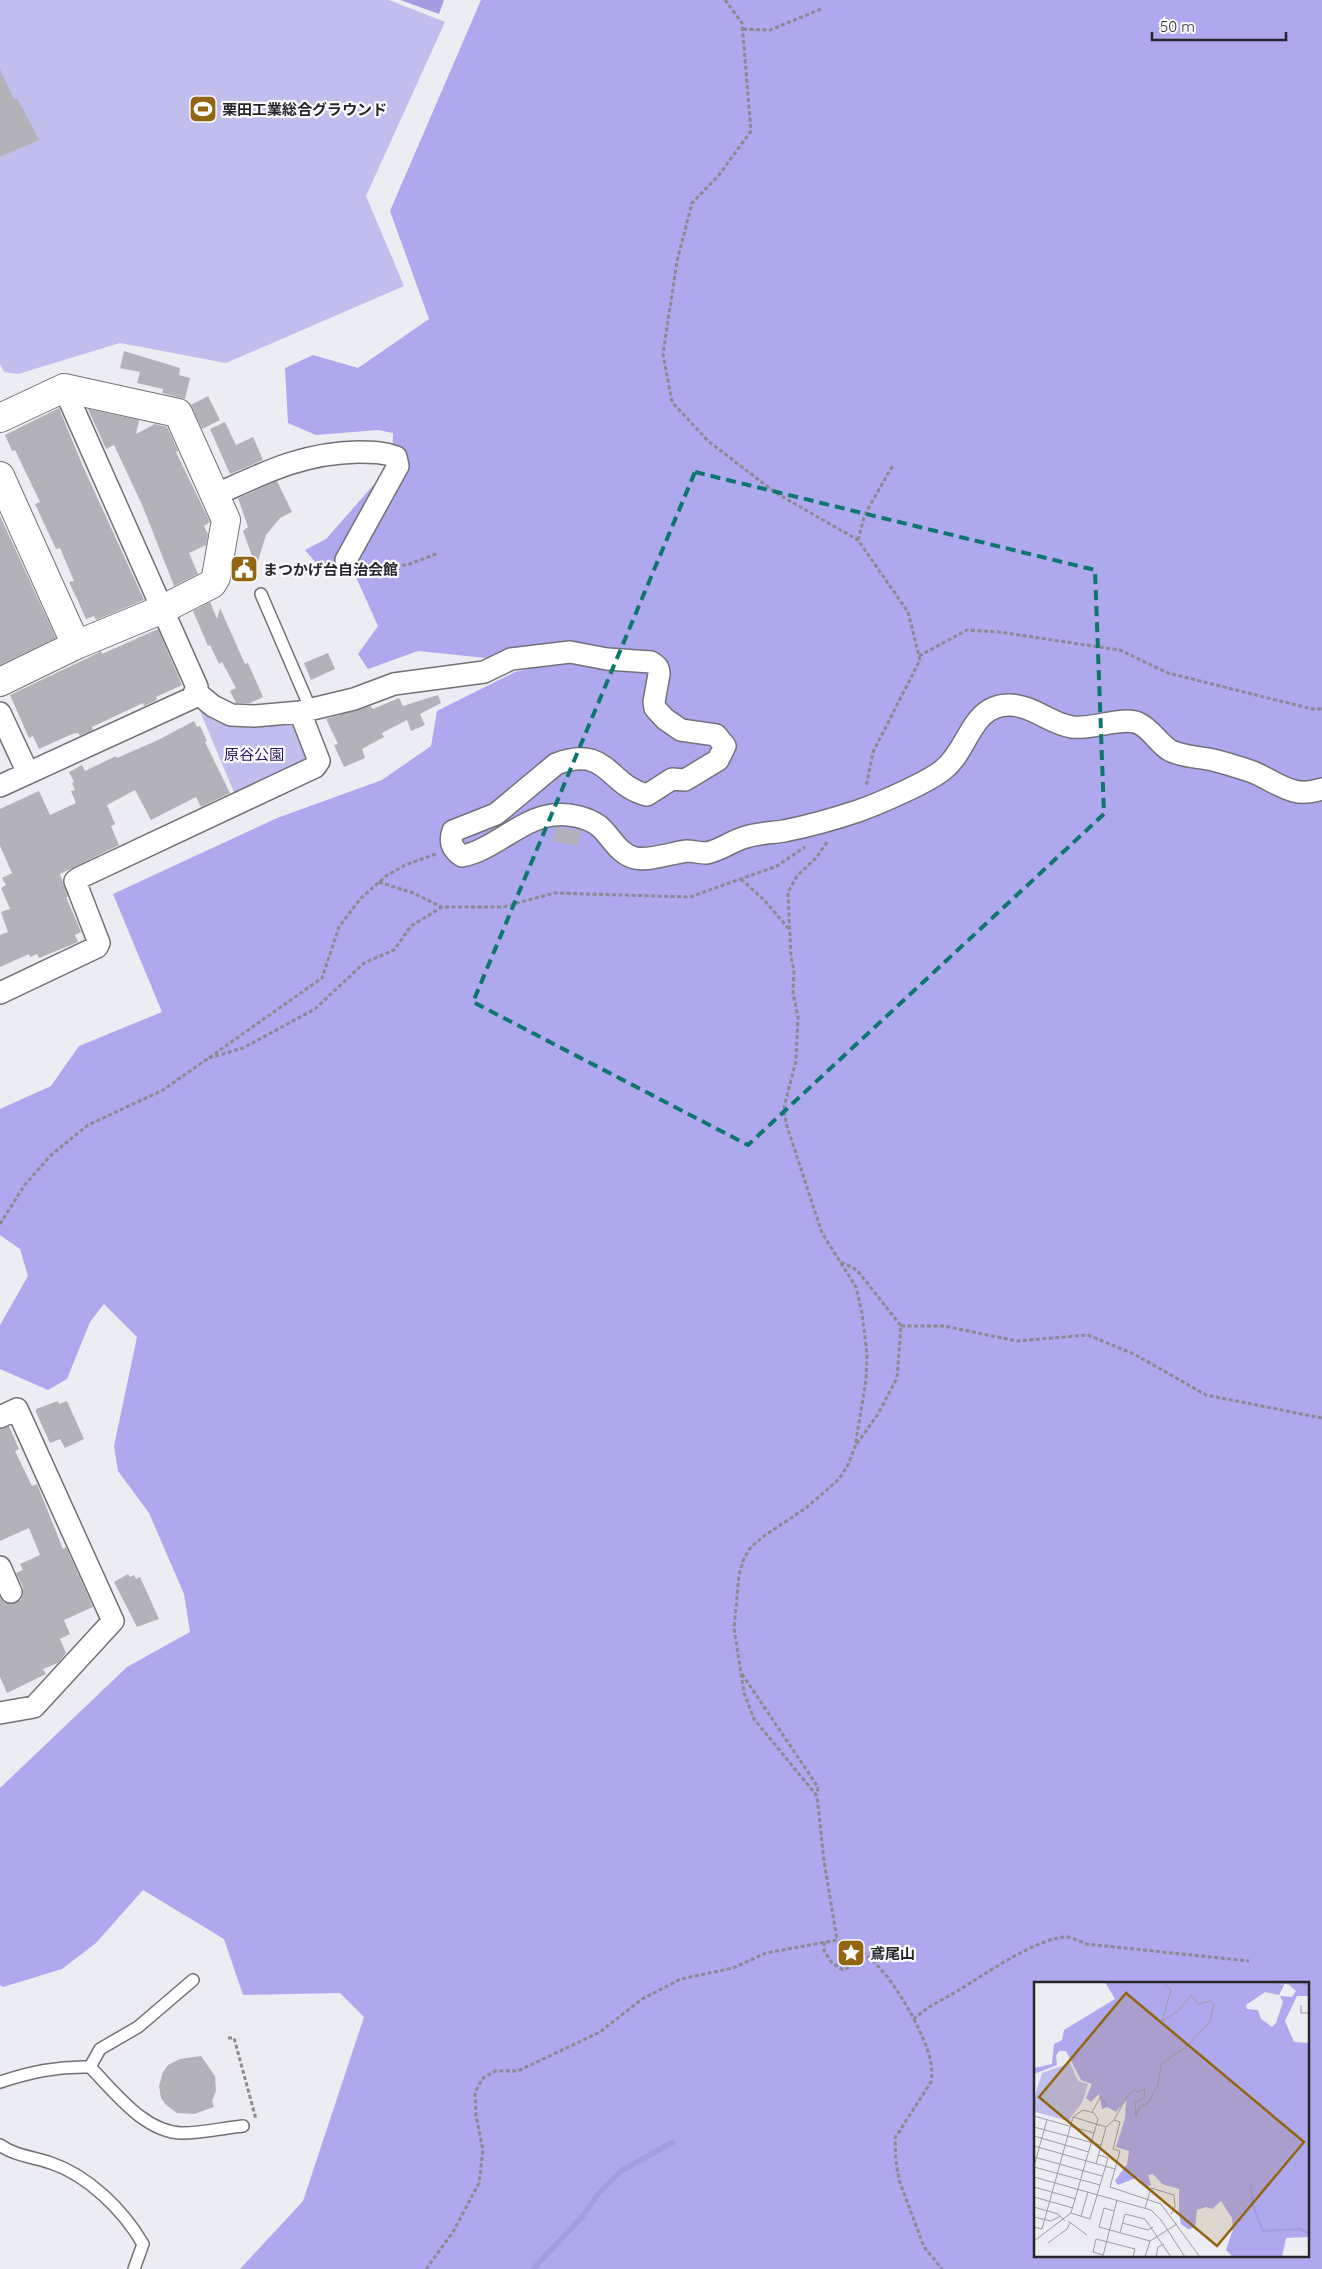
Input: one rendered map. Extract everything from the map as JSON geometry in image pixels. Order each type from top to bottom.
[{"type":"street","points":[[0,786],[192,698],[197,687],[64,388]]},
{"type":"street","points":[[0,418],[64,388],[178,413],[226,520],[216,577],[212,584],[163,609],[76,645],[0,682]]},
{"type":"street","points":[[215,495],[275,468],[324,453],[383,452],[396,457],[398,466],[346,560]]},
{"type":"street","points":[[0,476],[76,645]]},
{"type":"street","points":[[196,692],[213,706],[231,714],[254,716],[305,711],[354,699],[394,684],[484,672],[511,659],[570,652],[607,659],[656,664],[659,674],[654,702],[655,708],[665,719],[681,730],[716,734],[725,746],[718,760],[685,780],[672,779],[647,795],[632,789],[600,763],[589,759],[568,760],[556,764],[496,814],[453,831],[451,836],[453,848],[462,856],[472,854],[540,818],[568,814],[599,826],[623,852],[636,858],[690,851],[705,853],[743,837],[783,831],[861,810],[944,770],[962,748],[969,732],[984,714],[1000,706],[1011,705],[1025,706],[1064,725],[1073,727],[1092,728],[1133,721],[1147,728],[1166,747],[1179,754],[1215,760],[1251,772],[1295,791],[1312,792],[1322,789]]},
{"type":"street","points":[[0,993],[97,947],[99,943],[76,881],[79,878],[315,767],[319,761],[305,711]]},
{"type":"street","points":[[0,713],[28,773]]},
{"type":"street","points":[[0,1416],[18,1409],[113,1622],[34,1707],[0,1713]]},
{"type":"street","points":[[0,1567],[11,1592]]},
{"type":"lane","points":[[261,594],[305,711]]},
{"type":"lane","points":[[90,2068],[100,2049],[138,2027],[193,1980]]},
{"type":"lane","points":[[0,2082],[24,2074],[66,2066],[90,2068],[143,2119],[160,2128],[181,2133],[243,2126]]},
{"type":"lane","points":[[0,2145],[8,2151],[50,2162],[73,2172],[106,2199],[132,2225],[143,2244],[134,2269]]},
{"type":"path","points":[[725,0],[742,23],[751,131],[719,175],[692,203],[677,262],[663,354],[672,402],[708,441],[776,493],[858,540],[908,612],[920,660],[873,752],[861,810]]},
{"type":"path","points":[[743,29],[770,30],[820,9]]},
{"type":"path","points":[[858,540],[865,514],[893,465]]},
{"type":"path","points":[[346,560],[353,569],[379,568],[407,565],[439,553]]},
{"type":"path","points":[[919,656],[967,630],[999,632],[1120,650],[1168,673],[1312,709],[1322,709]]},
{"type":"path","points":[[817,1796],[754,1719],[744,1693],[734,1628],[739,1575],[744,1558],[751,1547],[764,1536],[806,1508],[839,1479],[848,1465],[855,1447],[866,1380],[867,1354],[862,1314],[856,1287],[822,1233],[786,1123],[784,1107],[796,1061],[798,1017],[793,993],[794,970],[791,957],[788,892],[797,876],[817,857],[830,840]]},
{"type":"path","points":[[379,882],[442,907],[502,907],[554,893],[690,897],[777,866],[809,845]]},
{"type":"path","points":[[0,1224],[24,1186],[50,1156],[88,1125],[163,1090],[322,978],[339,927],[360,899],[379,882],[405,865],[453,848]]},
{"type":"path","points":[[741,879],[764,900],[789,929]]},
{"type":"path","points":[[209,1058],[243,1048],[315,1009],[364,963],[394,950],[411,926],[442,907]]},
{"type":"path","points":[[840,1262],[857,1270],[901,1326],[897,1378],[878,1414],[855,1447]]},
{"type":"path","points":[[901,1326],[944,1326],[1017,1341],[1088,1335],[1134,1354],[1206,1396],[1322,1418]]},
{"type":"path","points":[[740,1671],[756,1698],[788,1741],[818,1787],[817,1796],[824,1861],[837,1940]]},
{"type":"path","points":[[914,2019],[927,2007],[941,2001],[1013,1956],[1040,1943],[1068,1937],[1086,1944],[1248,1962]]},
{"type":"path","points":[[426,2269],[453,2232],[479,2183],[483,2150],[476,2116],[475,2092],[484,2078],[495,2071],[518,2071],[600,2032],[642,1999],[681,1979],[733,1968],[766,1953],[837,1940],[861,1951],[896,1986],[914,2019],[930,2057],[931,2082],[896,2138],[896,2162],[899,2180],[924,2247],[942,2269]]},
{"type":"path","points":[[824,1942],[824,1951],[832,1963],[843,1970],[854,1965],[861,1951]]},
{"type":"path","points":[[228,2038],[234,2038],[257,2123],[243,2126]]},
{"type":"highlighted area","points":[[695,472],[1095,570],[1104,814],[748,1145],[473,1002]]},
{"type":"green space","name":"栗田工業総合グラウンド","points":[[0,0],[389,0],[445,22],[366,196],[404,286],[226,363],[120,343],[18,374],[4,372],[0,364]]},
{"type":"green space","name":"原谷公園","points":[[197,704],[295,723],[309,756],[307,762],[236,797]]},
{"type":"shaded area","points":[[400,0],[444,0],[439,14]]},
{"type":"shaded area","points":[[481,0],[1322,0],[1322,2269],[240,2269],[303,2201],[364,2017],[340,1993],[243,1995],[224,1939],[143,1890],[96,1943],[62,1969],[3,1987],[0,1985],[0,1788],[127,1667],[190,1632],[184,1594],[149,1513],[118,1471],[114,1446],[137,1337],[104,1304],[90,1322],[67,1379],[48,1390],[0,1369],[0,1325],[28,1276],[20,1249],[0,1235],[0,1109],[51,1086],[79,1046],[162,1012],[113,894],[277,818],[382,780],[431,746],[437,711],[515,672],[573,659],[575,646],[486,658],[418,651],[368,669],[358,654],[378,626],[355,575],[316,563],[305,550],[326,539],[392,464],[393,433],[378,430],[316,435],[288,423],[285,368],[313,355],[358,368],[429,319],[390,211]]},
{"type":"building","points":[[0,69],[14,100],[17,98],[39,140],[0,157]]},
{"type":"building","points":[[124,351],[180,368],[179,375],[190,378],[185,399],[162,393],[163,389],[137,383],[140,372],[120,368]]},
{"type":"building","points":[[208,396],[220,420],[202,429],[191,405]]},
{"type":"building","points":[[59,408],[82,464],[144,600],[96,620],[94,616],[86,619],[69,582],[74,581],[60,548],[56,549],[35,504],[40,502],[15,450],[12,451],[5,435]]},
{"type":"building","points":[[88,409],[139,420],[136,434],[155,424],[167,427],[178,451],[176,452],[210,522],[204,526],[208,534],[206,545],[189,553],[198,574],[174,586],[143,507],[114,445],[106,449]]},
{"type":"building","points":[[225,422],[236,445],[253,437],[263,460],[230,474],[210,429]]},
{"type":"building","points":[[277,481],[292,512],[280,518],[266,535],[256,567],[243,531],[248,527],[238,498]]},
{"type":"building","points":[[0,516],[56,638],[0,665]]},
{"type":"building","points":[[210,602],[217,619],[220,608],[245,664],[248,663],[263,697],[250,703],[236,703],[230,691],[236,688],[222,662],[219,664],[210,645],[208,646],[193,611]]},
{"type":"building","points":[[158,629],[182,685],[156,697],[157,700],[144,706],[143,703],[92,727],[93,730],[80,736],[78,733],[72,734],[39,749],[33,736],[29,738],[10,695],[101,651],[102,654]]},
{"type":"building","points":[[328,653],[335,669],[311,680],[304,663]]},
{"type":"building","points":[[438,695],[441,703],[420,714],[425,725],[411,731],[407,720],[382,733],[384,737],[362,749],[365,758],[344,767],[334,745],[338,744],[326,719],[371,706],[373,709],[399,698],[403,706]]},
{"type":"building","points":[[194,721],[197,727],[200,726],[207,741],[205,742],[230,793],[201,807],[196,797],[151,820],[135,790],[107,805],[115,824],[111,826],[119,845],[60,874],[68,897],[66,897],[81,932],[75,935],[78,942],[39,958],[37,954],[30,957],[29,954],[0,967],[0,935],[8,932],[1,912],[10,909],[1,888],[6,885],[2,878],[12,873],[0,846],[0,809],[39,791],[50,815],[76,803],[71,791],[75,790],[72,783],[74,782],[69,772],[82,765],[85,771],[116,756],[117,758],[158,740]]},
{"type":"building","points":[[556,827],[581,831],[578,846],[553,841]]},
{"type":"building","points":[[58,1401],[59,1404],[67,1401],[84,1439],[65,1448],[60,1439],[50,1443],[36,1412],[36,1409]]},
{"type":"building","points":[[9,1426],[19,1449],[15,1451],[32,1486],[37,1484],[63,1549],[66,1547],[93,1607],[64,1620],[70,1634],[60,1639],[66,1653],[58,1663],[43,1669],[46,1674],[7,1693],[0,1677],[0,1598],[10,1604],[21,1600],[23,1587],[16,1573],[23,1570],[20,1564],[40,1555],[29,1528],[0,1541],[0,1429]]},
{"type":"building","points":[[128,1574],[130,1577],[134,1575],[136,1579],[140,1577],[159,1619],[137,1627],[114,1582]]},
{"type":"building","points":[[201,2056],[215,2076],[216,2091],[212,2101],[214,2107],[194,2114],[177,2113],[166,2105],[161,2098],[159,2086],[163,2072],[168,2065],[180,2059]]},
{"type":"waterway","points":[[533,2269],[582,2217],[599,2193],[621,2171],[673,2142]]},
{"type":"place","name":"栗田工業総合グラウンド","points":[[203,109]]},
{"type":"place","name":"まつかげ台自治会館","points":[[244,569]]},
{"type":"place","name":"鳶尾山","points":[[851,1953]]}]
